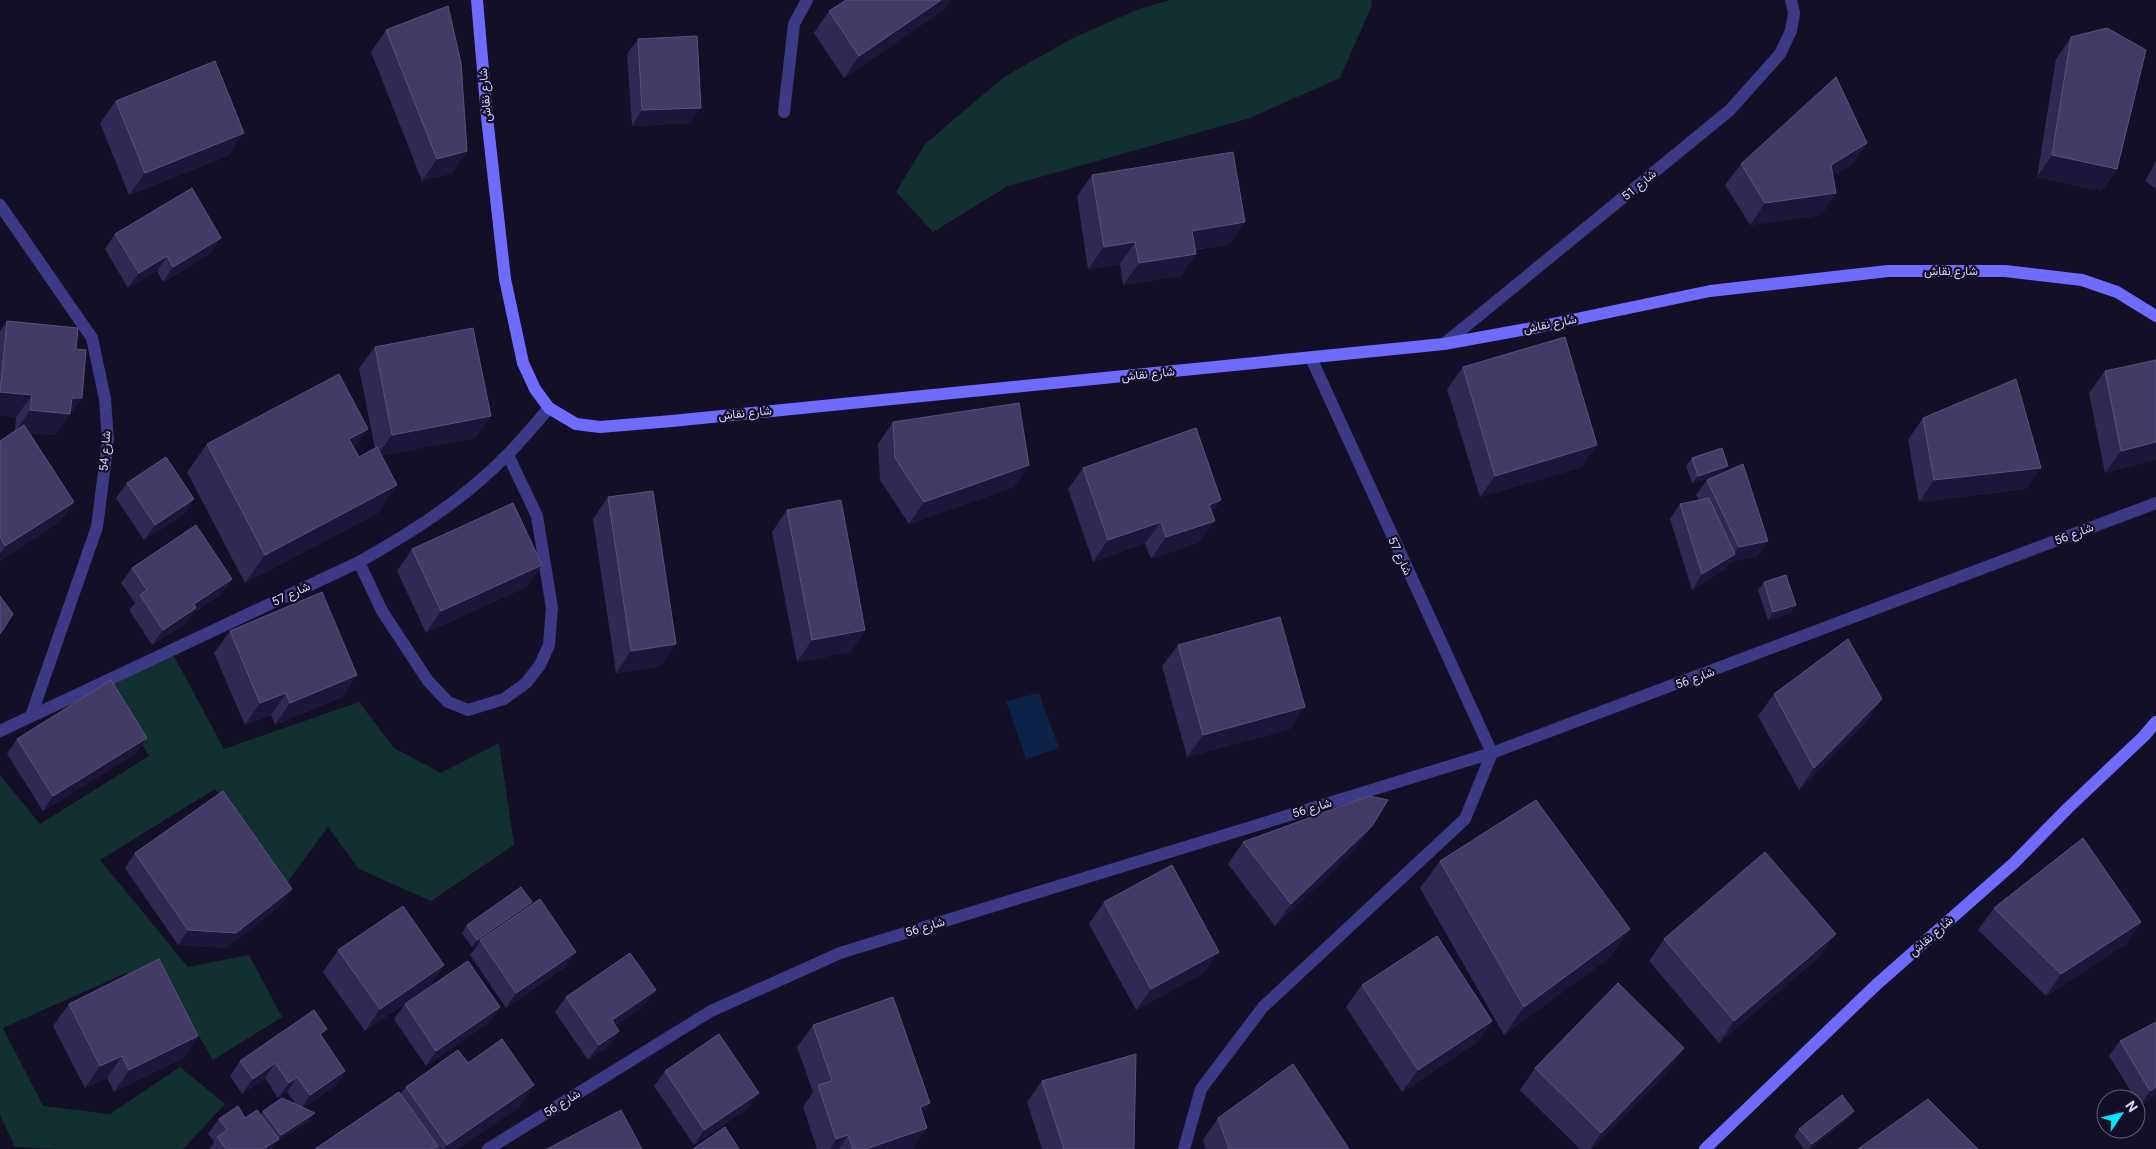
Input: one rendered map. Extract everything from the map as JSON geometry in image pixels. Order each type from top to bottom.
[{"type":"street","name":"شارع نقاش","points":[[477,0],[487,117],[505,279],[523,363],[535,389],[549,408],[576,424],[600,427],[1444,344],[1538,327],[1710,291],[1888,271],[2005,270],[2082,280],[2117,292],[2156,316]]},
{"type":"street","points":[[784,112],[794,24],[807,0]]},
{"type":"street","name":"شارع 51","points":[[1444,344],[1730,110],[1780,54],[1791,31],[1794,13],[1791,0]]},
{"type":"street","name":"شارع 54","points":[[0,205],[92,338],[105,399],[108,440],[97,528],[30,716]]},
{"type":"street","name":"شارع 57","points":[[1311,358],[1492,753]]},
{"type":"street","name":"شارع 57","points":[[0,731],[359,562],[412,532],[447,506],[508,455],[549,408]]},
{"type":"street","points":[[359,562],[387,619],[428,681],[448,702],[468,710],[504,699],[526,683],[540,665],[549,645],[552,608],[538,516],[508,455]]},
{"type":"street","name":"شارع 56","points":[[488,1149],[711,1010],[840,953],[1492,753],[2156,503]]},
{"type":"street","name":"شارع نقاش","points":[[1705,1149],[1876,985],[2014,864],[2156,722]]},
{"type":"street","points":[[1184,1149],[1201,1089],[1263,1007],[1465,819],[1492,753]]},
{"type":"green space","points":[[1170,0],[1371,0],[1372,5],[1340,78],[1250,118],[1008,186],[933,232],[896,192],[925,144],[1004,77],[1073,38],[1139,9]]},
{"type":"green space","points":[[168,645],[224,749],[359,702],[394,748],[441,773],[499,743],[514,845],[431,901],[359,869],[328,827],[285,885],[215,789],[100,860],[188,967],[249,955],[282,1017],[213,1060],[177,999],[126,973],[3,1028],[43,1106],[110,1114],[180,1067],[225,1104],[183,1149],[15,1147],[0,1115],[0,775],[40,824],[149,756],[104,682]]},
{"type":"water","points":[[1039,693],[1059,748],[1026,759],[1006,701]]},
{"type":"building","points":[[846,0],[941,0],[859,56],[829,11]]},
{"type":"building","points":[[448,6],[461,63],[467,151],[437,159],[386,30]]},
{"type":"building","points":[[2107,28],[2146,50],[2117,169],[2052,155],[2071,37]]},
{"type":"building","points":[[697,36],[701,108],[642,110],[638,39]]},
{"type":"building","points":[[215,61],[244,133],[145,173],[116,101]]},
{"type":"building","points":[[1836,77],[1867,143],[1831,165],[1836,193],[1765,203],[1741,164]]},
{"type":"building","points":[[1233,152],[1245,222],[1192,231],[1196,254],[1139,263],[1135,242],[1104,247],[1092,175]]},
{"type":"building","points":[[192,188],[221,238],[173,267],[167,256],[139,273],[115,234]]},
{"type":"building","points":[[7,321],[78,328],[76,349],[86,350],[82,398],[72,398],[70,414],[30,410],[32,395],[0,392]]},
{"type":"building","points":[[473,328],[491,416],[392,435],[375,347]]},
{"type":"building","points":[[1565,337],[1597,445],[1495,476],[1463,367]]},
{"type":"building","points":[[2156,360],[2156,442],[2121,451],[2105,371]]},
{"type":"building","points":[[339,374],[368,429],[349,439],[359,457],[377,447],[397,485],[265,555],[207,444]]},
{"type":"building","points":[[2016,379],[2041,468],[1934,480],[1923,418]]},
{"type":"building","points":[[1019,403],[1029,465],[924,502],[895,458],[893,422]]},
{"type":"building","points":[[24,425],[74,502],[5,546],[0,537],[0,441]]},
{"type":"building","points":[[1196,428],[1221,500],[1209,505],[1215,521],[1166,537],[1161,522],[1108,540],[1083,468]]},
{"type":"building","points":[[1722,448],[1728,466],[1698,476],[1692,458]]},
{"type":"building","points":[[166,457],[194,499],[155,525],[127,483]]},
{"type":"building","points":[[1743,464],[1768,541],[1739,547],[1707,480]]},
{"type":"building","points":[[653,491],[676,644],[631,651],[608,497]]},
{"type":"building","points":[[1709,498],[1735,554],[1702,574],[1680,504]]},
{"type":"building","points":[[841,500],[865,630],[812,640],[787,510]]},
{"type":"building","points":[[513,503],[542,565],[441,611],[412,549]]},
{"type":"building","points":[[196,525],[232,579],[194,604],[196,608],[163,630],[140,595],[147,590],[132,568]]},
{"type":"building","points":[[1786,575],[1796,605],[1773,612],[1764,582]]},
{"type":"building","points":[[322,592],[357,675],[290,703],[286,693],[260,703],[230,631]]},
{"type":"building","points":[[0,596],[13,614],[0,634]]},
{"type":"building","points":[[1280,617],[1305,707],[1203,735],[1178,645]]},
{"type":"building","points":[[1848,639],[1882,699],[1814,768],[1774,694]]},
{"type":"building","points":[[111,680],[147,738],[53,796],[17,739]]},
{"type":"building","points":[[223,791],[292,889],[236,933],[188,930],[135,853]]},
{"type":"building","points":[[1369,796],[1388,800],[1372,826],[1291,904],[1243,842]]},
{"type":"building","points":[[1536,800],[1630,929],[1524,1007],[1440,861]]},
{"type":"building","points":[[2083,838],[2141,922],[2061,974],[1994,908]]},
{"type":"building","points":[[1765,852],[1836,934],[1734,1021],[1664,939]]},
{"type":"building","points":[[1172,865],[1219,952],[1151,989],[1104,902]]},
{"type":"building","points":[[521,887],[532,902],[477,940],[467,925]]},
{"type":"building","points":[[540,899],[576,952],[516,993],[480,940]]},
{"type":"building","points":[[403,906],[444,965],[380,1009],[338,950]]},
{"type":"building","points":[[1437,936],[1492,1021],[1418,1070],[1362,985]]},
{"type":"building","points":[[630,953],[656,990],[612,1020],[619,1031],[599,1045],[566,997]]},
{"type":"building","points":[[159,959],[198,1036],[129,1070],[122,1056],[100,1066],[69,1004]]},
{"type":"building","points":[[468,961],[500,1007],[436,1051],[405,1004]]},
{"type":"building","points":[[1618,983],[1684,1048],[1601,1133],[1535,1068]]},
{"type":"building","points":[[893,997],[930,1103],[920,1107],[927,1128],[866,1149],[853,1149],[848,1135],[836,1139],[818,1085],[832,1081],[813,1025]]},
{"type":"building","points":[[314,1010],[327,1029],[320,1034],[345,1071],[310,1095],[297,1077],[289,1083],[275,1063],[253,1079],[240,1061]]},
{"type":"building","points":[[2156,1022],[2156,1087],[2150,1091],[2120,1041]]},
{"type":"building","points":[[719,1034],[759,1093],[704,1130],[665,1071]]},
{"type":"building","points":[[502,1039],[534,1085],[447,1145],[406,1087],[458,1050],[468,1063]]},
{"type":"building","points":[[1136,1054],[1134,1149],[1064,1149],[1042,1081]]},
{"type":"building","points":[[1293,1064],[1349,1149],[1229,1149],[1218,1118]]},
{"type":"building","points":[[399,1092],[438,1146],[430,1149],[315,1149]]},
{"type":"building","points":[[1842,1095],[1854,1111],[1812,1144],[1799,1129]]},
{"type":"building","points":[[282,1098],[315,1113],[281,1135],[263,1111]]},
{"type":"building","points":[[1928,1099],[1978,1149],[1858,1149]]},
{"type":"building","points":[[238,1106],[245,1118],[257,1110],[279,1139],[263,1149],[226,1149],[217,1137],[227,1130],[219,1119]]},
{"type":"building","points":[[621,1110],[642,1149],[547,1149]]},
{"type":"building","points":[[725,1127],[739,1149],[693,1149]]}]
